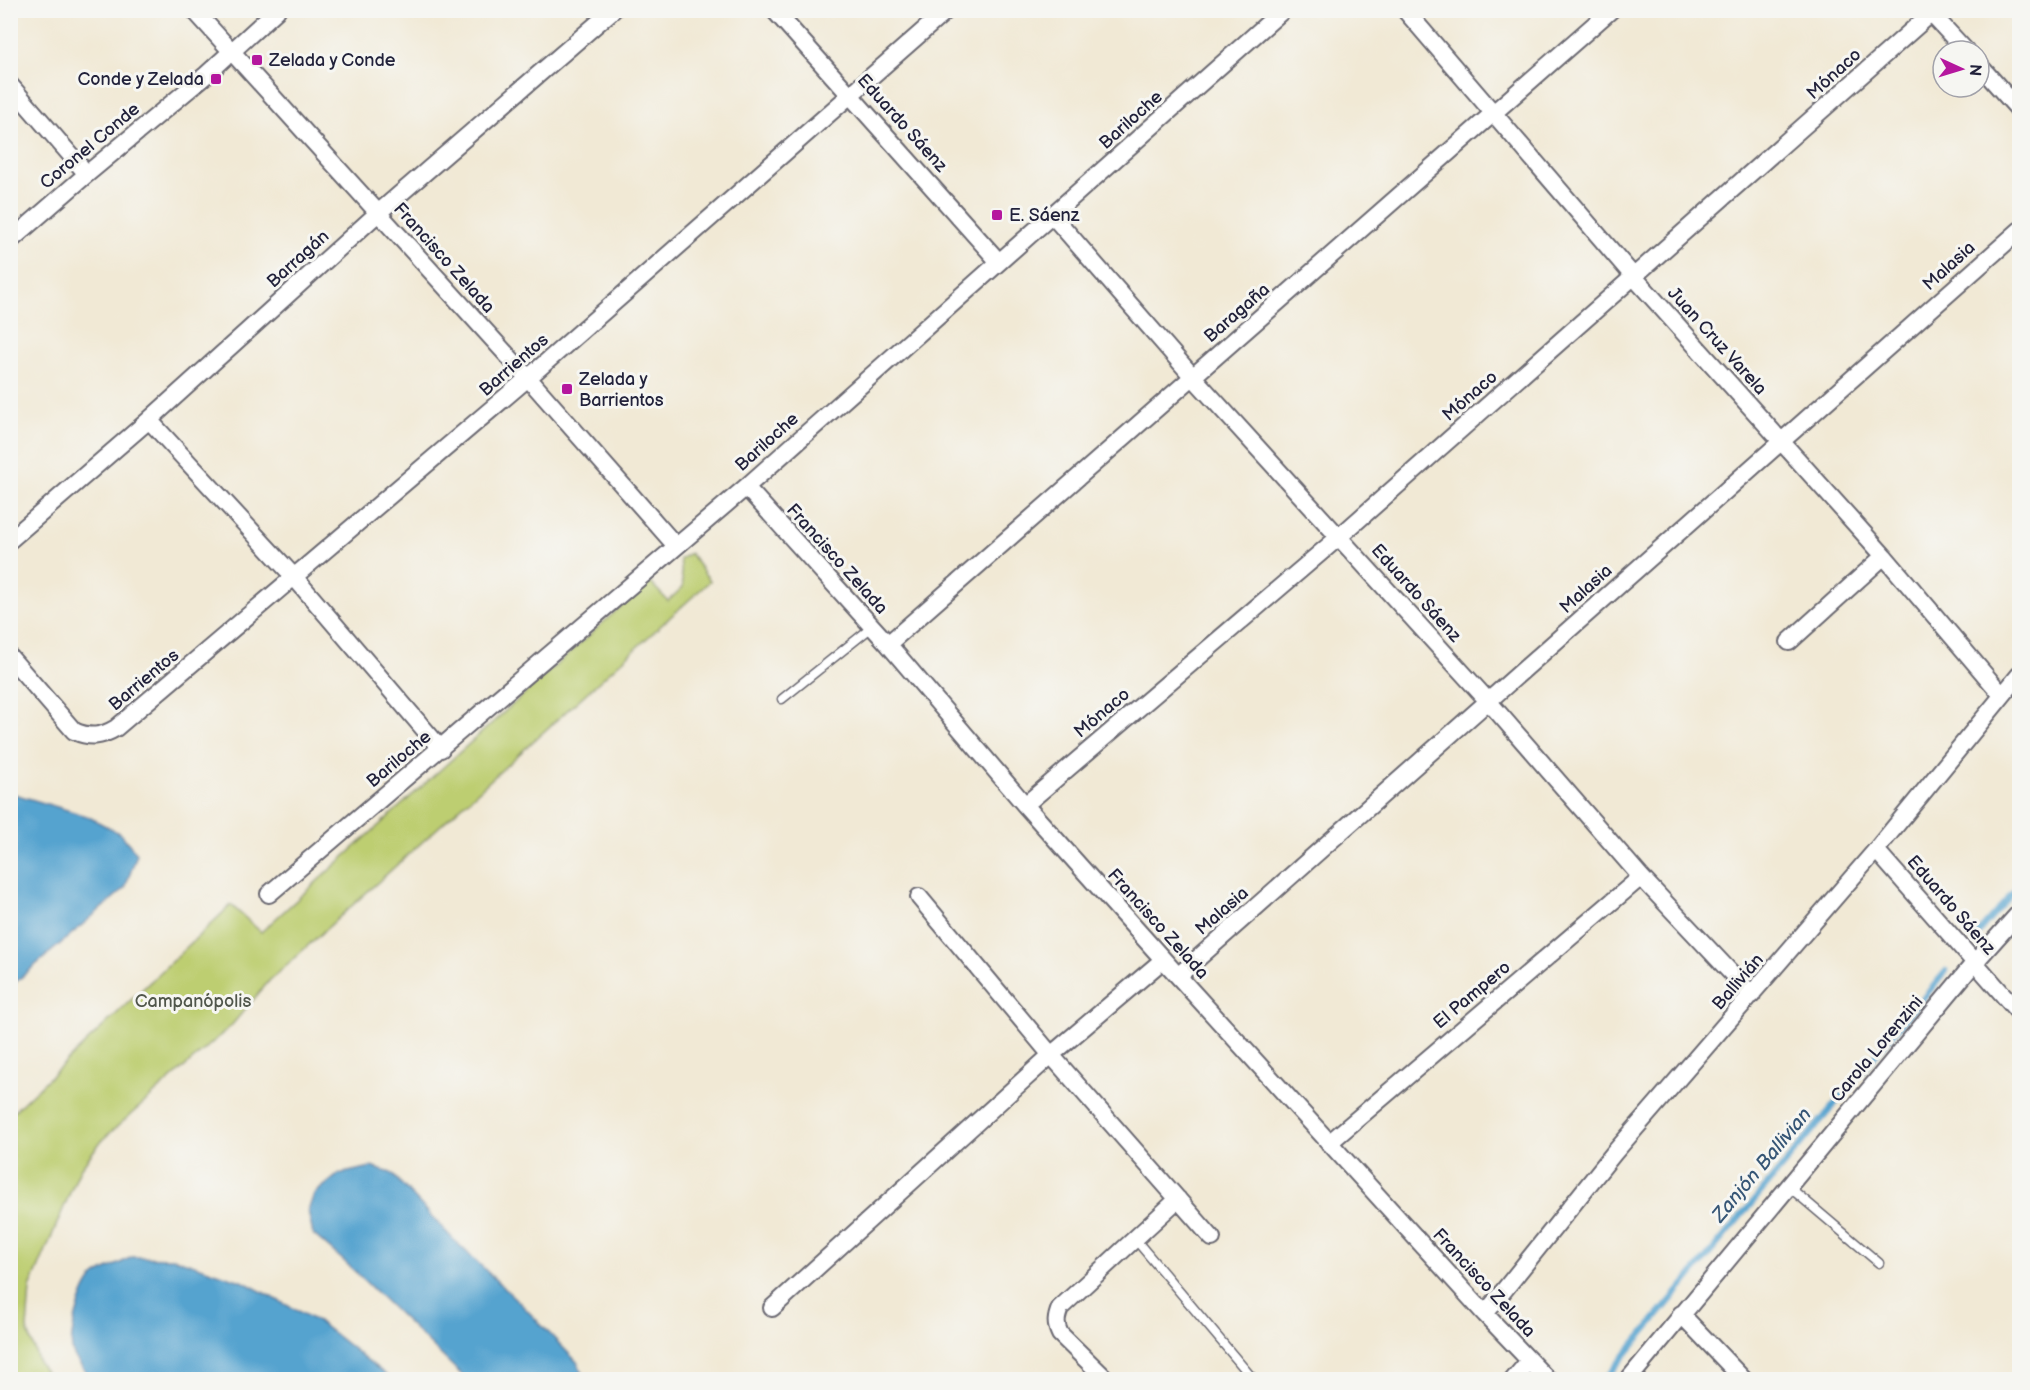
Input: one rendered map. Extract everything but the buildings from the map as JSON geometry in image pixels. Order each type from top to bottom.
[{"type":"street","name":"Francisco Zelada","points":[[194,10],[528,378],[676,546]]},
{"type":"street","name":"Coronel Conde","points":[[10,241],[206,75],[277,10]]},
{"type":"street","name":"Barragán","points":[[10,540],[149,420],[378,213],[613,10]]},
{"type":"street","name":"Eduardo Sáenz","points":[[774,10],[999,262]]},
{"type":"street","name":"Barrientos","points":[[10,657],[74,731],[85,736],[96,736],[116,729],[528,378],[947,10]]},
{"type":"street","name":"Bariloche","points":[[269,894],[746,487],[1283,10]]},
{"type":"street","name":"Juan Cruz Varela","points":[[1405,10],[1634,277],[1884,556],[2002,695]]},
{"type":"street","name":"Baragaña","points":[[888,644],[1611,10]]},
{"type":"street","points":[[1931,12],[1955,39]]},
{"type":"street","name":"Mónaco","points":[[1025,805],[1339,537],[1931,12]]},
{"type":"street","points":[[1991,79],[2019,111]]},
{"type":"street","points":[[10,86],[87,174]]},
{"type":"street","name":"Eduardo Sáenz","points":[[1053,216],[1193,377],[1489,702],[1641,877],[1752,996]]},
{"type":"street","name":"Malasia","points":[[1178,976],[2019,230]]},
{"type":"street","points":[[149,420],[295,578],[441,748]]},
{"type":"street","name":"Francisco Zelada","points":[[746,487],[888,644],[1025,805],[1163,960],[1485,1314],[1548,1380]]},
{"type":"street","points":[[1789,642],[1884,556]]},
{"type":"street","name":"Ballivián","points":[[1485,1314],[1614,1153],[1876,850],[2019,674]]},
{"type":"street","name":"Eduardo Sáenz","points":[[1876,850],[2019,1014]]},
{"type":"street","name":"El Pampero","points":[[1329,1143],[1641,877]]},
{"type":"street","points":[[919,897],[1051,1055],[1212,1238]]},
{"type":"street","name":"Carola Lorenzini","points":[[1628,1380],[2019,912]]},
{"type":"street","points":[[771,1308],[1051,1055],[1163,960]]},
{"type":"street","points":[[1107,1380],[1060,1334],[1056,1318],[1060,1308],[1178,1199]]},
{"type":"street","points":[[1681,1314],[1744,1380]]},
{"type":"street","points":[[1513,1380],[1529,1361]]},
{"type":"lane","points":[[782,699],[872,627]]},
{"type":"lane","points":[[1788,1186],[1879,1263]]},
{"type":"lane","points":[[1135,1239],[1254,1380]]},
{"type":"green space","name":"Campanópolis","points":[[690,553],[710,581],[270,980],[231,1026],[102,1140],[80,1169],[30,1288],[27,1329],[39,1363],[50,1379],[11,1379],[11,1114],[231,905],[261,932],[649,581],[668,601],[683,587],[680,559]]},
{"type":"water","points":[[11,793],[87,816],[121,834],[137,854],[125,888],[11,986]]},
{"type":"water","points":[[371,1167],[391,1173],[453,1239],[577,1362],[586,1379],[466,1379],[313,1234],[308,1211],[314,1194],[339,1174]]},
{"type":"water","points":[[132,1257],[174,1258],[244,1282],[320,1323],[391,1379],[92,1379],[81,1367],[73,1353],[72,1336],[80,1302],[94,1277]]},
{"type":"waterway","name":"Zanjón Ballivian","points":[[1978,933],[2020,885]]},
{"type":"waterway","name":"Zanjón Ballivian","points":[[1604,1380],[1946,971]]},
{"type":"place","name":"Zelada y Conde","points":[[257,60]]},
{"type":"place","name":"Conde y Zelada","points":[[216,79]]},
{"type":"place","name":"E. Sáenz","points":[[997,215]]},
{"type":"place","name":"Zelada y Barrientos","points":[[567,389]]}]
